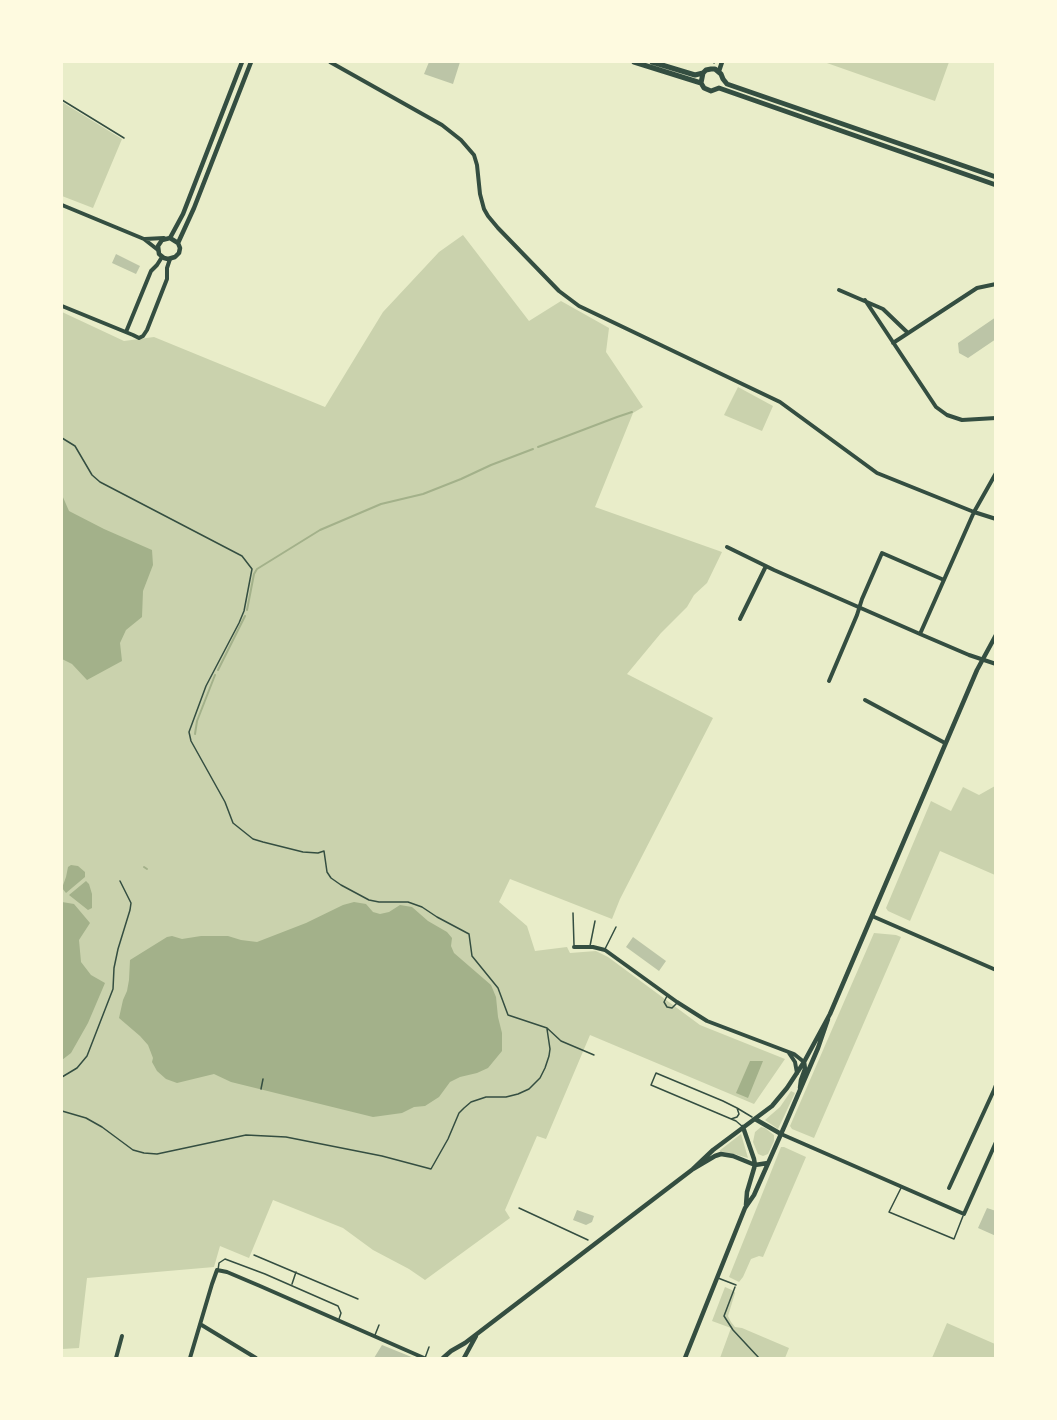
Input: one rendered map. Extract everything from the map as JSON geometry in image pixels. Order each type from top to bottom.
[{"type":"main road","points":[[634,62],[701,83],[704,88],[711,91],[719,88],[996,185]]},
{"type":"main road","points":[[652,62],[694,75],[703,73],[714,64],[721,65],[723,80],[719,88]]},
{"type":"main road","points":[[701,83],[703,73]]},
{"type":"main road","points":[[723,80],[727,84],[996,177]]},
{"type":"street","points":[[170,238],[183,214],[242,62]]},
{"type":"street","points":[[178,243],[251,62]]},
{"type":"street","points":[[330,62],[442,125],[461,140],[474,155],[482,202],[488,216],[559,291],[579,306],[780,402],[877,473],[996,519]]},
{"type":"street","points":[[62,206],[144,239],[158,250],[162,257],[170,259],[179,253],[180,248],[176,240],[170,238],[144,239]]},
{"type":"street","points":[[158,250],[159,242],[164,238]]},
{"type":"street","points":[[126,332],[152,271],[162,257]]},
{"type":"street","points":[[62,306],[139,338],[146,333],[167,279],[170,259]]},
{"type":"street","points":[[892,343],[977,288],[996,284]]},
{"type":"street","points":[[839,290],[883,309],[908,333]]},
{"type":"street","points":[[865,300],[940,412],[962,420],[996,418]]},
{"type":"street","points":[[875,316],[883,309]]},
{"type":"street","points":[[921,634],[974,512],[996,473]]},
{"type":"street","points":[[727,547],[921,634],[996,664]]},
{"type":"street","points":[[829,681],[882,553],[944,580]]},
{"type":"street","points":[[740,619],[766,566]]},
{"type":"street","points":[[445,1357],[693,1169],[713,1150],[780,1098],[804,1062],[830,1014],[945,743],[982,659],[996,635]]},
{"type":"street","points":[[865,700],[945,743]]},
{"type":"street","points":[[872,916],[996,970]]},
{"type":"street","points":[[574,947],[590,946],[605,950],[706,1022],[794,1054],[804,1062],[801,1090]]},
{"type":"street","points":[[685,1359],[745,1208],[754,1195],[801,1090],[830,1014]]},
{"type":"street","points":[[786,1051],[795,1062],[797,1073]]},
{"type":"street","points":[[949,1188],[995,1090]]},
{"type":"street","points":[[755,1119],[781,1134],[964,1214],[996,1142]]},
{"type":"street","points":[[743,1127],[755,1165],[745,1208]]},
{"type":"street","points":[[693,1169],[721,1154],[755,1165],[768,1162]]},
{"type":"street","points":[[190,1359],[217,1270],[227,1272],[339,1320],[424,1359]]},
{"type":"street","points":[[200,1324],[256,1359]]},
{"type":"street","points":[[464,1358],[477,1334]]},
{"type":"street","points":[[116,1359],[122,1336]]},
{"type":"street","points":[[455,1350],[461,1352],[464,1358]]},
{"type":"lane","points":[[183,214],[190,216]]},
{"type":"lane","points":[[62,1077],[77,1068],[87,1056],[113,989],[118,949],[130,910],[130,903],[120,881]]},
{"type":"lane","points":[[573,913],[574,947]]},
{"type":"lane","points":[[590,946],[595,921]]},
{"type":"lane","points":[[605,950],[616,927]]},
{"type":"lane","points":[[668,996],[664,1002],[667,1007],[672,1008],[677,1002]]},
{"type":"lane","points":[[743,1127],[739,1122],[651,1085],[656,1073],[736,1108],[755,1119]]},
{"type":"lane","points":[[730,1119],[737,1118],[739,1114],[736,1108]]},
{"type":"lane","points":[[901,1187],[890,1212],[954,1239],[964,1214]]},
{"type":"lane","points":[[254,1255],[358,1299]]},
{"type":"lane","points":[[217,1270],[219,1263],[225,1259],[291,1285],[338,1306],[341,1313],[339,1320]]},
{"type":"lane","points":[[291,1285],[296,1272]]},
{"type":"lane","points":[[717,1278],[736,1285]]},
{"type":"lane","points":[[374,1336],[379,1325]]},
{"type":"lane","points":[[424,1359],[429,1347]]},
{"type":"path","points":[[62,100],[124,138]]},
{"type":"path","points":[[62,438],[75,446],[92,475],[100,482],[242,556],[252,569],[244,610],[239,623],[217,664],[189,732],[191,741],[225,802],[233,823],[253,839],[262,842],[303,852],[324,851],[327,872],[341,885],[369,900],[408,902],[422,907],[469,934],[472,956],[498,987],[508,1015],[547,1028],[561,1041],[594,1055]]},
{"type":"path","points":[[62,1111],[86,1118],[133,1150],[144,1153],[157,1154],[246,1135],[286,1137],[382,1156],[431,1169],[459,1113],[471,1102],[486,1097],[506,1097],[518,1094],[529,1089],[540,1078],[546,1068],[550,1049],[547,1028]]},
{"type":"path","points":[[261,1089],[263,1079]]},
{"type":"path","points":[[519,1208],[588,1240]]},
{"type":"path","points":[[736,1285],[724,1316],[740,1339],[759,1359]]},
{"type":"shaded area","points":[[824,62],[949,62],[935,101]]},
{"type":"shaded area","points":[[62,102],[122,139],[93,208],[62,196]]},
{"type":"shaded area","points":[[463,235],[529,321],[561,301],[609,328],[606,352],[643,407],[633,413],[595,507],[722,552],[707,583],[694,595],[687,607],[661,633],[627,674],[713,718],[620,899],[612,919],[510,879],[499,902],[527,926],[535,951],[567,947],[570,953],[596,951],[608,957],[700,1025],[785,1059],[754,1104],[590,1035],[546,1139],[537,1136],[505,1210],[510,1218],[425,1280],[373,1250],[343,1228],[273,1200],[249,1258],[220,1246],[214,1267],[87,1278],[79,1348],[62,1349],[62,312],[124,341],[154,337],[325,407],[383,312],[439,252]]},
{"type":"shaded area","points":[[738,387],[773,406],[762,431],[724,415]]},
{"type":"shaded area","points":[[62,495],[69,511],[152,550],[153,565],[143,591],[142,617],[126,630],[120,643],[122,661],[87,680],[72,664],[62,659]]},
{"type":"shaded area","points":[[995,786],[995,875],[940,851],[910,921],[888,911],[886,908],[931,801],[951,811],[963,787],[979,795]]},
{"type":"shaded area","points":[[78,866],[85,872],[85,877],[66,893],[62,888],[68,867]]},
{"type":"shaded area","points":[[86,881],[92,894],[92,908],[88,910],[69,895]]},
{"type":"shaded area","points":[[62,902],[74,904],[90,923],[79,940],[81,962],[91,975],[105,983],[88,1023],[71,1053],[62,1060]]},
{"type":"shaded area","points":[[354,902],[366,904],[373,912],[380,914],[389,912],[400,905],[412,907],[428,921],[447,932],[452,938],[451,946],[454,953],[491,985],[496,997],[502,1033],[502,1051],[488,1068],[450,1082],[439,1097],[425,1106],[414,1107],[402,1113],[373,1117],[231,1082],[214,1074],[177,1083],[166,1079],[157,1071],[148,1045],[119,1018],[127,991],[130,960],[167,937],[182,939],[228,936],[257,942]]},
{"type":"shaded area","points":[[874,933],[901,937],[814,1138],[790,1126]]},
{"type":"shaded area","points":[[750,1061],[763,1061],[748,1098],[736,1093]]},
{"type":"shaded area","points":[[791,1091],[795,1093],[778,1129],[765,1120],[780,1107]]},
{"type":"shaded area","points":[[761,1127],[774,1135],[774,1141],[768,1154],[763,1156],[758,1154],[753,1142],[755,1132]]},
{"type":"shaded area","points":[[741,1134],[748,1158],[719,1151]]},
{"type":"shaded area","points":[[781,1147],[806,1157],[763,1257],[751,1259],[739,1282],[729,1277]]},
{"type":"shaded area","points":[[725,1287],[735,1293],[728,1316],[735,1327],[789,1348],[785,1358],[720,1358],[731,1328],[712,1321]]},
{"type":"shaded area","points":[[947,1323],[995,1344],[995,1358],[932,1358]]},
{"type":"building","points":[[429,62],[460,62],[453,84],[424,74]]},
{"type":"building","points":[[116,254],[140,266],[136,274],[112,263]]},
{"type":"building","points":[[996,317],[996,339],[968,358],[959,353],[958,343]]},
{"type":"building","points":[[633,937],[666,961],[659,971],[626,947]]},
{"type":"building","points":[[987,1208],[996,1211],[996,1236],[978,1228]]},
{"type":"building","points":[[577,1210],[594,1216],[592,1222],[586,1225],[573,1220]]},
{"type":"building","points":[[382,1345],[414,1358],[374,1358]]},
{"type":"waterway","points":[[538,447],[632,412]]},
{"type":"waterway","points":[[247,610],[257,569],[320,530],[381,504],[423,494],[533,449]]},
{"type":"waterway","points":[[218,670],[245,616]]},
{"type":"waterway","points":[[195,734],[197,721],[215,675]]}]
